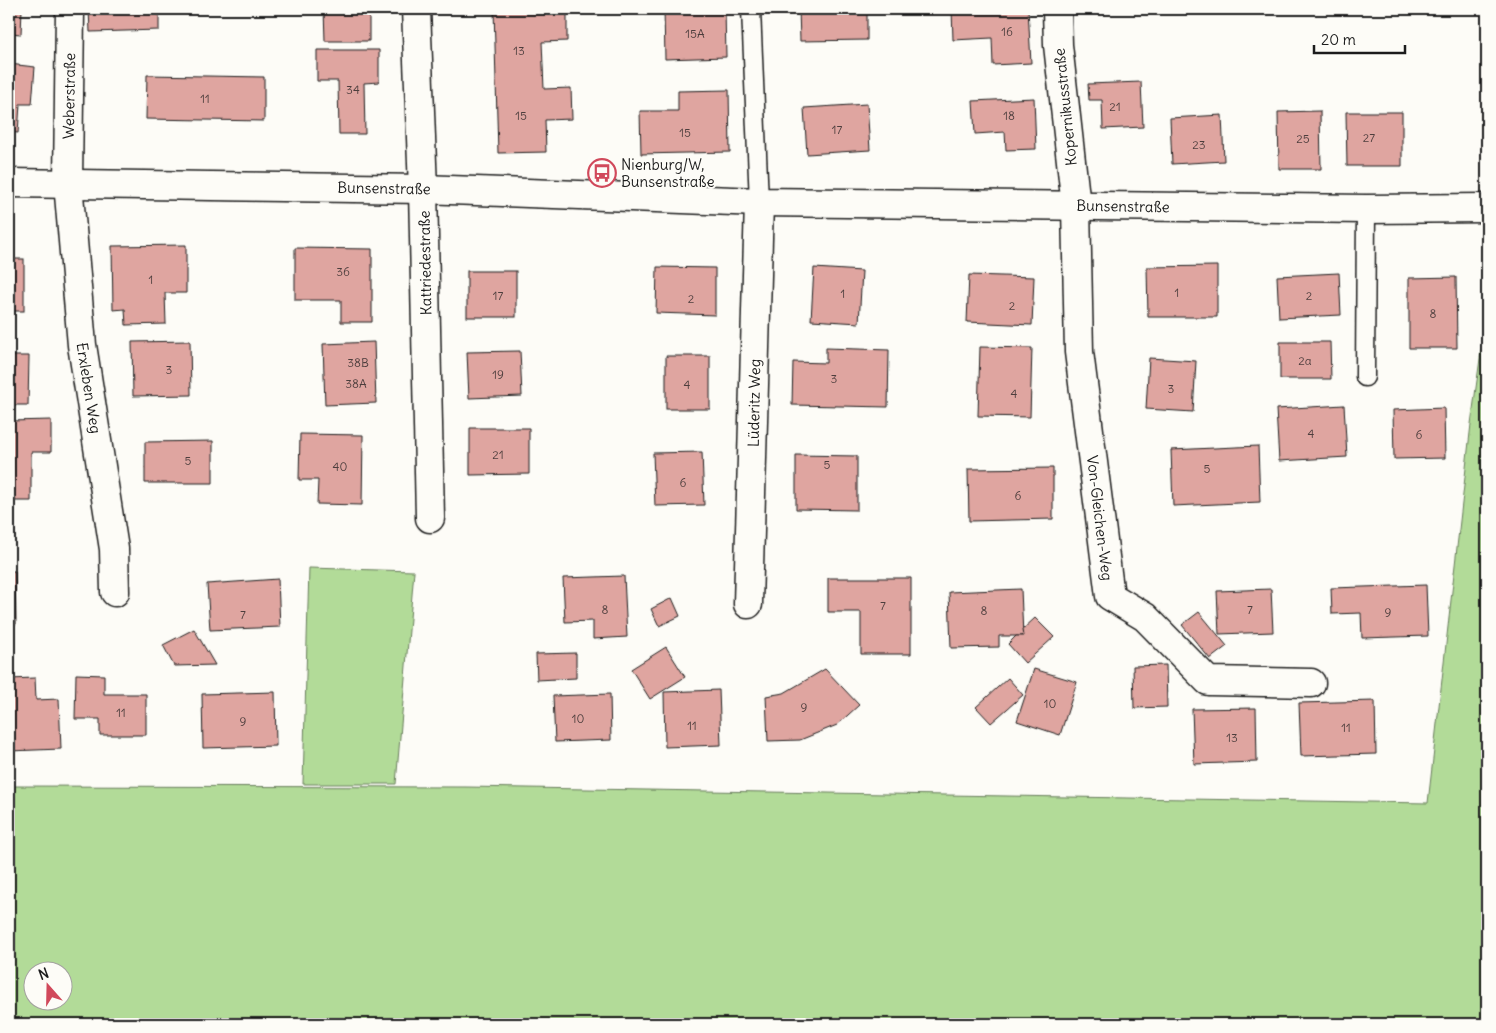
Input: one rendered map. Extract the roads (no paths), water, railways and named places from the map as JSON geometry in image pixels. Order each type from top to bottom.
[{"type":"street","name":"Weberstraße","points":[[68,183],[70,9]]},
{"type":"street","name":"Kattriedestraße","points":[[416,9],[424,189],[430,518]]},
{"type":"street","name":"Kopernikusstraße","points":[[1057,9],[1058,45],[1076,206]]},
{"type":"street","name":"Bunsenstraße","points":[[9,183],[424,189],[758,202],[1366,209],[1487,208]]},
{"type":"street","name":"Erxleben Weg","points":[[68,183],[82,345],[114,548],[115,592]]},
{"type":"street","name":"Lüderitz Weg","points":[[748,604],[751,560],[758,202]]},
{"type":"street","name":"Von-Gleichen-Weg","points":[[1076,206],[1079,352],[1110,596],[1145,617],[1208,681],[1312,683]]},
{"type":"lane","points":[[751,9],[758,202]]},
{"type":"lane","points":[[1365,377],[1366,209]]},
{"type":"place","name":"Nienburg/W, Bunsenstraße","points":[[602,173]]}]
